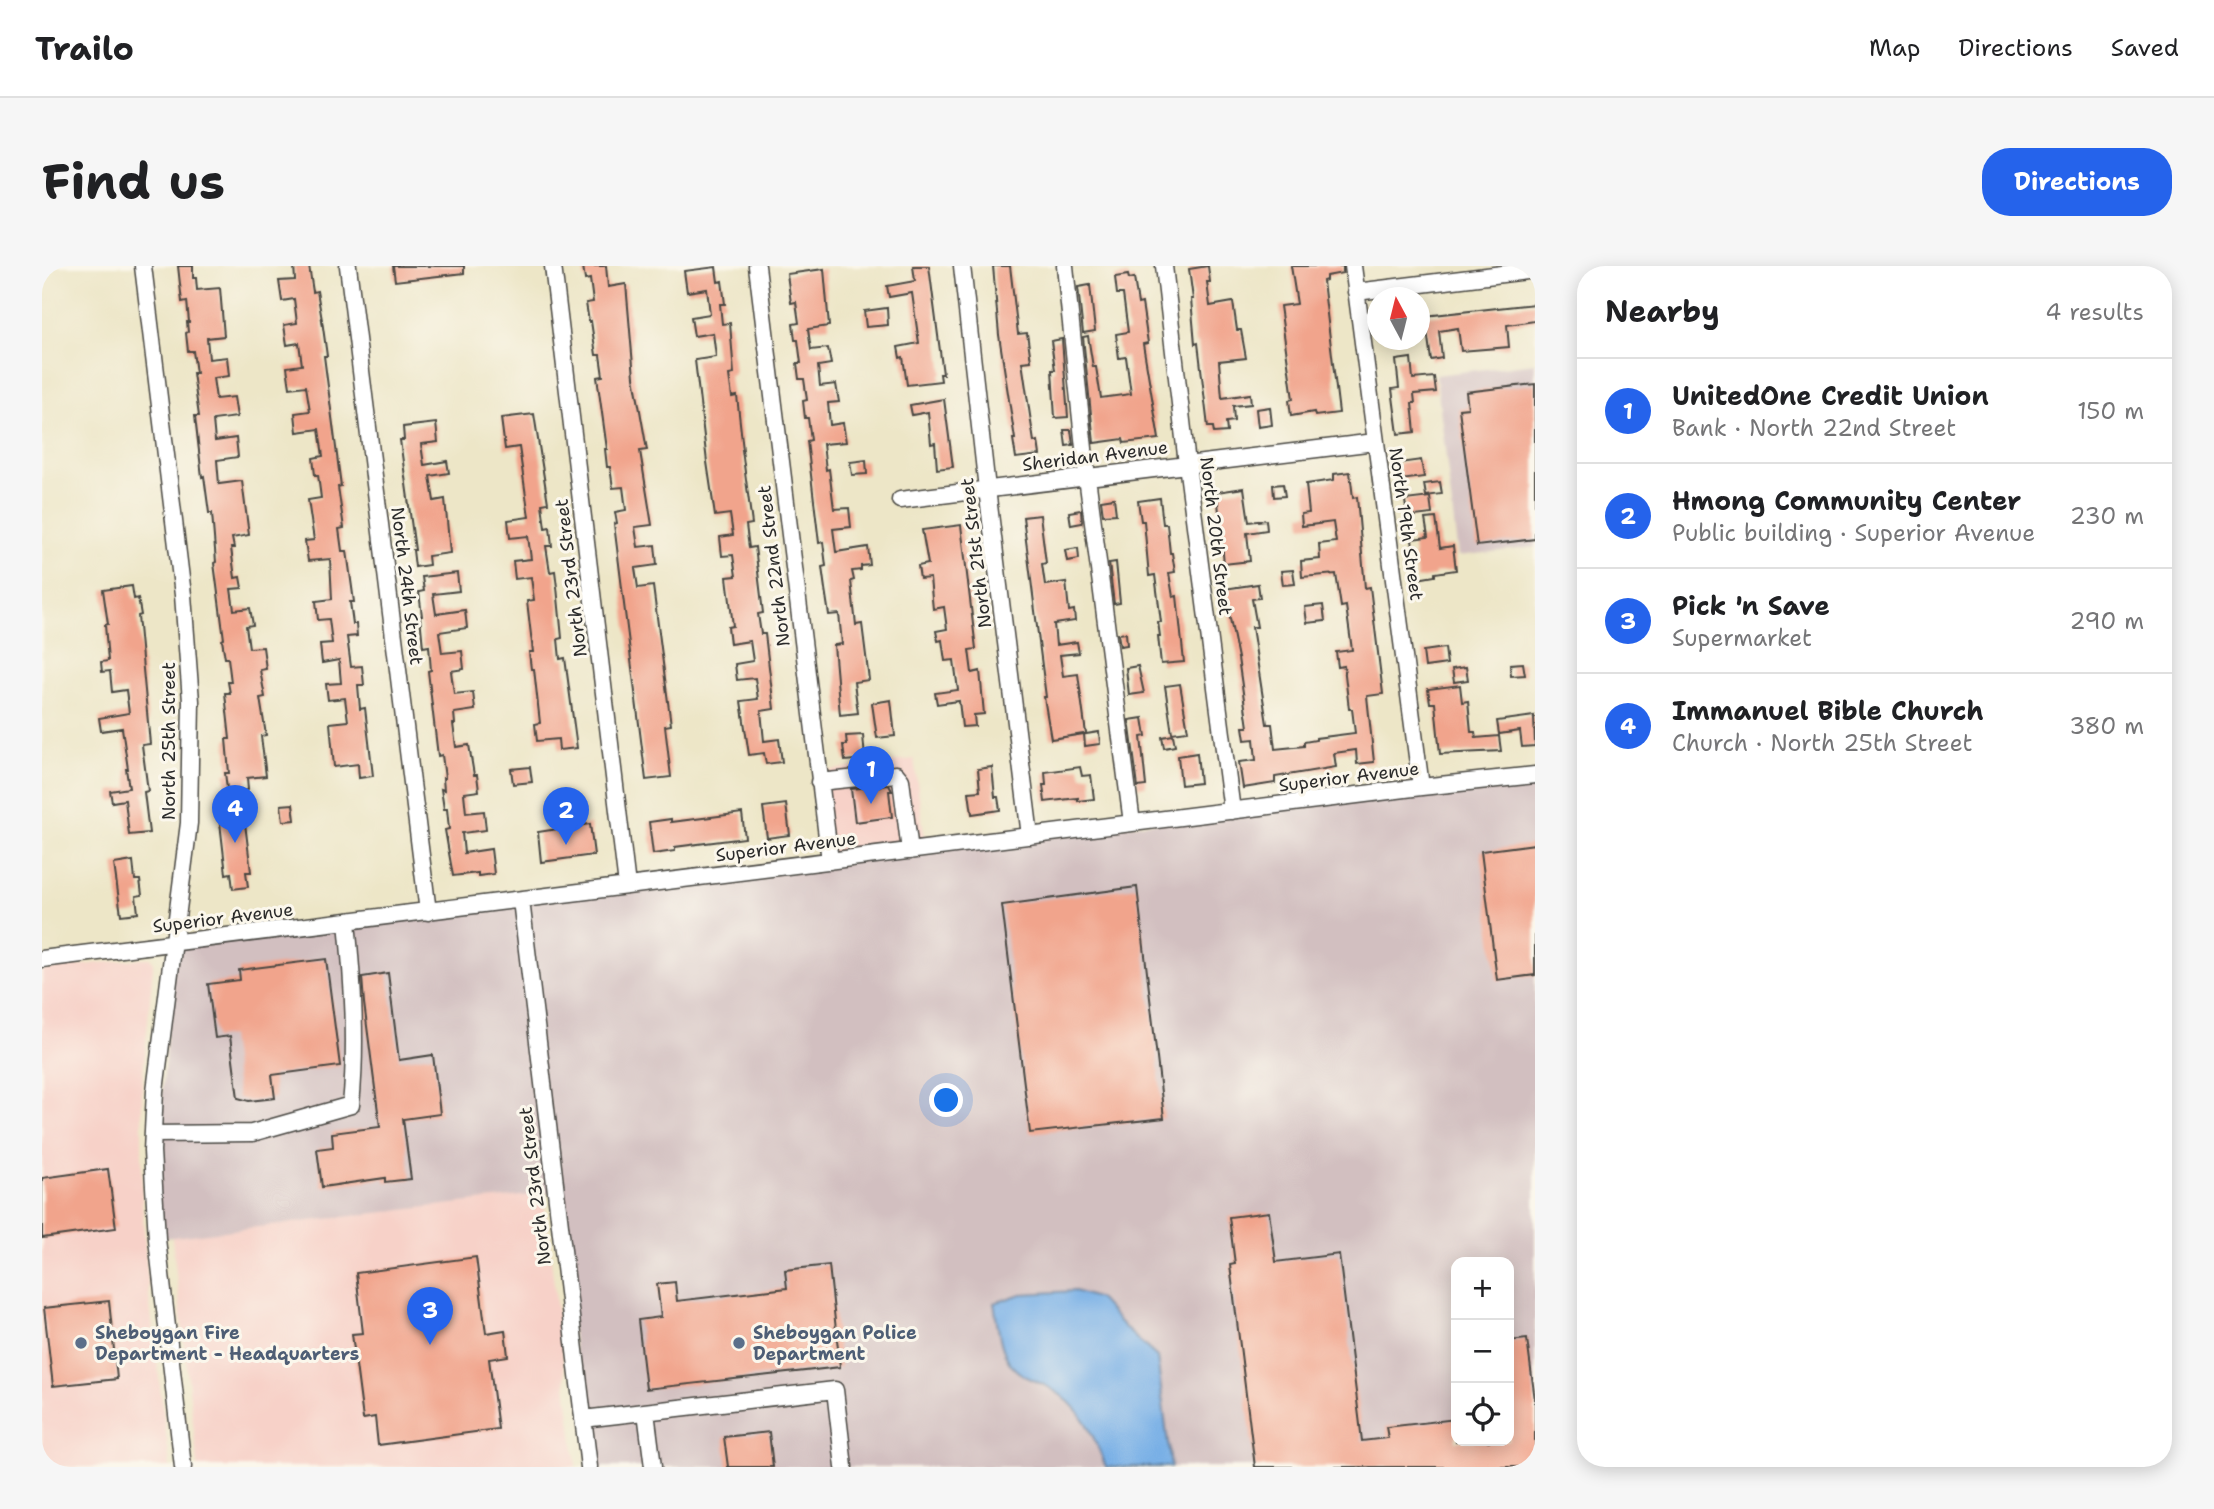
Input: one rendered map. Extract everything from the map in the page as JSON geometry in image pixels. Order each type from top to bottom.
[{"type":"street","name":"North 25th Street","points":[[143,266],[183,595],[191,701],[189,823],[155,1091],[153,1134],[157,1239],[183,1467]]},
{"type":"street","name":"North 24th Street","points":[[348,266],[428,912]]},
{"type":"street","name":"North 23rd Street","points":[[553,266],[627,886]]},
{"type":"street","name":"North 22nd Street","points":[[757,266],[830,861]]},
{"type":"street","name":"North 21st Street","points":[[962,266],[1030,836]]},
{"type":"street","points":[[1065,266],[1087,477],[1132,823]]},
{"type":"street","name":"North 20th Street","points":[[1164,266],[1232,811]]},
{"type":"street","name":"North 19th Street","points":[[1353,266],[1421,787]]},
{"type":"street","points":[[1356,292],[1535,270]]},
{"type":"street","name":"Sheridan Avenue","points":[[900,500],[1375,442]]},
{"type":"street","name":"Superior Avenue","points":[[42,959],[1532,773]]},
{"type":"street","points":[[820,782],[896,774],[901,780],[910,851]]},
{"type":"street","name":"North 23rd Street","points":[[521,900],[589,1467]]},
{"type":"street","points":[[153,1134],[252,1133],[351,1105],[355,1069],[347,922]]},
{"type":"street","points":[[583,1419],[835,1390],[844,1467]]},
{"type":"street","points":[[646,1412],[653,1467]]},
{"type":"shaded area","points":[[1535,363],[1535,547],[1458,556],[1436,375]]},
{"type":"shaded area","points":[[914,759],[926,849],[830,861],[818,772]]},
{"type":"shaded area","points":[[1535,775],[1535,1467],[589,1467],[555,1192],[157,1239],[154,1200],[174,944]]},
{"type":"shaded area","points":[[150,958],[153,967],[142,1084],[142,1204],[149,1297],[170,1467],[42,1467],[42,970]]},
{"type":"shaded area","points":[[543,1193],[576,1467],[198,1467],[172,1237]]},
{"type":"water","points":[[1075,1291],[1099,1299],[1127,1330],[1157,1357],[1171,1467],[1106,1467],[1091,1432],[1070,1403],[1010,1364],[1000,1339],[994,1303],[1021,1294]]},
{"type":"building","points":[[178,266],[193,266],[197,290],[220,288],[224,336],[207,338],[209,359],[227,357],[229,376],[213,378],[216,399],[234,397],[237,417],[213,420],[215,441],[236,438],[238,457],[217,460],[219,484],[242,481],[249,535],[232,538],[235,578],[240,577],[242,588],[231,589],[234,610],[250,608],[253,625],[246,626],[249,648],[263,647],[266,669],[260,670],[265,697],[260,698],[266,735],[261,736],[266,776],[247,778],[248,790],[241,791],[251,872],[246,872],[248,887],[233,889],[231,873],[226,874],[219,814],[230,812],[225,773],[229,773],[226,739],[230,739],[225,693],[230,693],[228,682],[231,682],[222,640],[212,513],[209,513],[204,476],[202,477],[195,416],[199,416],[193,373],[196,373],[193,351],[188,351],[186,333],[189,322],[187,301],[182,302]]},
{"type":"building","points":[[294,266],[309,266],[313,292],[317,291],[327,356],[324,356],[344,528],[339,529],[342,551],[347,551],[354,602],[350,602],[357,636],[347,637],[351,667],[362,666],[364,685],[358,685],[360,709],[365,708],[373,776],[359,778],[358,764],[334,767],[330,723],[348,721],[345,698],[328,700],[326,684],[341,683],[339,660],[322,663],[320,644],[332,643],[329,619],[318,620],[316,601],[332,599],[330,559],[308,561],[305,541],[314,540],[308,500],[321,498],[313,458],[323,456],[319,429],[297,432],[295,413],[310,411],[306,386],[290,388],[287,367],[302,365],[299,343],[287,345],[284,325],[297,323],[294,299],[282,301],[279,281],[295,280]]},
{"type":"building","points":[[393,266],[464,266],[464,273],[395,281]]},
{"type":"building","points":[[583,266],[606,266],[608,287],[626,284],[634,377],[647,450],[640,451],[652,525],[635,527],[638,547],[655,545],[657,565],[635,568],[638,588],[653,586],[671,725],[665,726],[671,777],[646,780],[614,524],[617,523],[615,512],[626,510],[623,487],[613,488],[610,467],[607,467],[597,377],[603,376],[586,303],[593,302],[590,279],[585,280]]},
{"type":"building","points":[[913,266],[929,266],[943,374],[940,374],[941,381],[907,385],[903,357],[900,358],[898,347],[919,343],[912,293],[889,297],[887,286],[915,281]]},
{"type":"building","points":[[993,266],[1010,266],[1018,334],[1027,333],[1031,361],[1022,362],[1034,442],[1038,441],[1040,455],[1016,458],[999,335]]},
{"type":"building","points":[[1208,266],[1210,306],[1233,302],[1237,330],[1241,330],[1246,358],[1219,361],[1222,398],[1250,394],[1251,404],[1233,406],[1234,421],[1226,422],[1227,432],[1214,433],[1213,427],[1208,427],[1198,343],[1195,344],[1189,269]]},
{"type":"building","points":[[1291,266],[1343,266],[1343,273],[1326,276],[1323,281],[1339,413],[1315,416],[1314,412],[1291,416],[1289,400],[1293,399],[1280,306],[1297,304]]},
{"type":"building","points":[[716,267],[718,282],[722,281],[725,304],[720,304],[722,324],[730,323],[734,374],[729,375],[732,397],[737,396],[752,524],[746,525],[749,548],[755,547],[763,613],[758,614],[761,634],[765,634],[774,709],[761,711],[764,741],[779,739],[782,762],[766,764],[764,753],[749,755],[741,701],[758,699],[755,678],[737,680],[735,664],[753,661],[750,641],[730,644],[728,627],[733,626],[727,577],[736,576],[733,555],[722,556],[720,537],[733,535],[730,514],[715,516],[707,462],[695,360],[716,357],[713,333],[694,336],[691,317],[710,314],[707,289],[687,292],[684,271]]},
{"type":"building","points":[[824,269],[829,326],[808,329],[811,350],[828,348],[831,364],[818,366],[820,386],[836,384],[839,402],[828,403],[830,425],[843,423],[846,442],[823,444],[834,509],[849,508],[851,527],[833,529],[836,552],[868,547],[870,565],[852,571],[854,580],[851,581],[856,625],[862,624],[869,680],[854,682],[858,713],[840,715],[834,645],[842,644],[839,614],[829,615],[825,589],[822,567],[826,566],[823,542],[819,543],[807,441],[811,440],[803,401],[807,400],[804,379],[799,379],[797,363],[801,363],[793,324],[799,323],[796,302],[791,303],[787,274]]},
{"type":"building","points":[[1128,275],[1129,279],[1134,278],[1138,304],[1142,303],[1148,343],[1143,344],[1159,439],[1124,443],[1123,439],[1094,443],[1083,337],[1088,336],[1101,398],[1131,394],[1126,357],[1119,358],[1116,334],[1128,332],[1123,294],[1117,294],[1115,277]]},
{"type":"building","points":[[1090,285],[1095,331],[1083,333],[1078,287]]},
{"type":"building","points":[[1535,304],[1535,321],[1507,325],[1509,347],[1461,351],[1458,328],[1439,331],[1442,358],[1431,360],[1430,315]]},
{"type":"building","points":[[887,308],[888,325],[866,327],[864,311]]},
{"type":"building","points":[[1062,339],[1068,417],[1055,418],[1052,370],[1055,370],[1051,341]]},
{"type":"building","points":[[1411,358],[1413,379],[1434,377],[1436,392],[1414,394],[1415,403],[1412,403],[1415,432],[1398,434],[1392,389],[1399,388],[1396,360]]},
{"type":"building","points":[[1535,384],[1535,539],[1477,546],[1459,409],[1468,408],[1466,392]]},
{"type":"building","points":[[944,399],[953,467],[937,469],[928,412],[912,415],[910,405]]},
{"type":"building","points":[[1270,407],[1272,425],[1258,427],[1256,409]]},
{"type":"building","points":[[534,414],[548,503],[542,504],[545,528],[550,527],[552,546],[546,546],[550,572],[555,571],[557,587],[562,638],[558,639],[560,659],[565,658],[577,748],[559,750],[558,739],[537,741],[535,724],[540,723],[534,669],[531,669],[529,652],[533,652],[527,601],[534,600],[531,577],[515,579],[513,561],[531,559],[528,536],[510,538],[508,520],[529,517],[519,447],[505,449],[501,418]]},
{"type":"building","points":[[436,423],[438,442],[421,444],[424,465],[447,461],[449,473],[430,476],[434,501],[445,499],[450,553],[428,556],[429,565],[415,567],[400,440],[404,440],[403,427]]},
{"type":"building","points":[[1064,430],[1071,430],[1073,445],[1066,446]]},
{"type":"building","points":[[866,460],[867,474],[852,475],[850,462]]},
{"type":"building","points":[[1421,460],[1424,477],[1401,480],[1399,463]]},
{"type":"building","points":[[1350,472],[1353,498],[1357,497],[1365,588],[1370,587],[1383,694],[1367,696],[1374,762],[1357,764],[1356,750],[1334,753],[1336,767],[1275,777],[1275,783],[1243,788],[1239,762],[1256,760],[1254,739],[1245,740],[1243,727],[1248,727],[1224,589],[1258,584],[1260,598],[1252,599],[1257,627],[1252,627],[1267,724],[1272,724],[1275,749],[1304,746],[1304,742],[1316,738],[1355,733],[1344,666],[1338,667],[1336,652],[1352,650],[1346,606],[1341,607],[1336,574],[1302,577],[1301,561],[1320,559],[1319,544],[1336,542],[1333,522],[1302,526],[1301,514],[1309,513],[1306,484],[1334,480],[1334,474]]},
{"type":"building","points":[[1440,482],[1442,494],[1426,496],[1424,484]]},
{"type":"building","points":[[1283,484],[1285,496],[1274,497],[1273,485]]},
{"type":"building","points":[[1244,488],[1249,522],[1266,520],[1267,530],[1247,533],[1250,561],[1224,564],[1217,492]]},
{"type":"building","points":[[1430,497],[1432,514],[1407,517],[1405,500]]},
{"type":"building","points":[[1114,498],[1116,514],[1103,515],[1101,500]]},
{"type":"building","points":[[1160,498],[1163,524],[1167,524],[1175,572],[1169,573],[1173,597],[1177,596],[1184,662],[1161,664],[1158,622],[1161,622],[1155,575],[1149,576],[1144,521],[1141,521],[1138,501]]},
{"type":"building","points":[[1081,510],[1082,523],[1071,525],[1069,512]]},
{"type":"building","points":[[1040,515],[1046,563],[1042,564],[1045,585],[1066,582],[1069,611],[1074,610],[1075,621],[1054,624],[1056,645],[1077,642],[1079,653],[1060,655],[1063,676],[1078,674],[1086,734],[1099,732],[1100,744],[1085,746],[1084,734],[1051,739],[1023,517]]},
{"type":"building","points":[[1436,518],[1440,548],[1453,546],[1456,570],[1417,579],[1412,539],[1428,537],[1425,519]]},
{"type":"building","points":[[961,525],[976,649],[969,650],[972,673],[980,671],[984,714],[974,715],[975,726],[962,727],[959,701],[937,704],[935,693],[958,690],[954,660],[945,661],[942,640],[938,641],[936,631],[947,629],[944,607],[933,609],[930,578],[920,579],[918,566],[928,564],[922,530]]},
{"type":"building","points":[[1078,548],[1079,559],[1067,561],[1065,550]]},
{"type":"building","points":[[1116,562],[1120,603],[1114,604],[1109,563]]},
{"type":"building","points":[[1293,570],[1295,584],[1283,585],[1281,571]]},
{"type":"building","points":[[457,573],[459,591],[433,594],[436,614],[465,610],[467,628],[439,632],[442,653],[462,651],[464,669],[451,671],[454,694],[473,692],[475,710],[454,713],[453,724],[456,747],[469,745],[474,775],[477,775],[479,791],[464,793],[466,813],[484,811],[486,830],[462,833],[464,853],[491,849],[494,874],[478,876],[478,873],[453,876],[445,830],[449,829],[447,809],[444,809],[441,789],[444,790],[445,778],[442,755],[438,756],[428,671],[431,670],[429,646],[423,647],[420,616],[419,592],[424,591],[422,577]]},
{"type":"building","points":[[132,586],[134,599],[138,598],[141,615],[138,616],[150,744],[142,745],[148,791],[144,792],[149,833],[129,835],[125,800],[112,802],[110,791],[129,788],[122,728],[101,731],[99,718],[129,713],[126,690],[112,692],[110,671],[102,672],[101,662],[108,661],[105,625],[108,624],[103,590]]},
{"type":"building","points":[[1323,605],[1325,621],[1307,623],[1305,607]]},
{"type":"building","points":[[1126,633],[1127,645],[1120,646],[1118,634]]},
{"type":"building","points":[[1445,648],[1447,664],[1425,667],[1423,651]]},
{"type":"building","points":[[1523,663],[1525,675],[1511,676],[1510,664]]},
{"type":"building","points":[[1138,666],[1144,693],[1129,695],[1126,668]]},
{"type":"building","points":[[1466,667],[1468,680],[1454,682],[1452,669]]},
{"type":"building","points":[[1180,684],[1188,731],[1172,733],[1165,686]]},
{"type":"building","points":[[1460,685],[1462,702],[1468,701],[1471,732],[1475,732],[1476,738],[1499,736],[1501,751],[1440,754],[1435,703],[1430,703],[1428,689]]},
{"type":"building","points":[[891,700],[895,736],[877,738],[872,703]]},
{"type":"building","points":[[1534,716],[1535,746],[1522,747],[1520,731],[1499,734],[1497,721]]},
{"type":"building","points":[[1143,718],[1146,736],[1141,737],[1146,786],[1138,787],[1129,720]]},
{"type":"building","points":[[863,735],[865,759],[845,761],[843,745],[847,745],[846,736]]},
{"type":"building","points":[[1173,735],[1175,746],[1164,748],[1162,737]]},
{"type":"building","points":[[1197,753],[1200,783],[1181,785],[1178,756]]},
{"type":"building","points":[[530,767],[532,782],[513,784],[511,769]]},
{"type":"building","points":[[992,767],[995,797],[998,797],[1000,810],[972,814],[969,792],[980,791],[978,769]]},
{"type":"building","points":[[1080,767],[1082,776],[1091,775],[1094,799],[1045,802],[1045,772]]},
{"type":"building","points":[[889,785],[892,791],[889,791],[892,817],[855,822],[851,789]]},
{"type":"building","points":[[293,804],[295,820],[283,821],[281,805]]},
{"type":"building","points":[[786,804],[790,835],[767,838],[763,807]]},
{"type":"building","points":[[742,813],[745,838],[675,847],[675,851],[653,854],[649,822],[671,819],[671,822]]},
{"type":"building","points":[[590,824],[594,855],[541,862],[538,832]]},
{"type":"building","points":[[1535,844],[1535,975],[1497,980],[1481,851]]},
{"type":"building","points":[[133,861],[135,880],[140,880],[142,895],[136,896],[138,913],[121,915],[114,864]]},
{"type":"building","points":[[1137,887],[1164,1118],[1030,1133],[1002,905]]},
{"type":"building","points":[[326,959],[340,1066],[272,1075],[275,1098],[249,1101],[238,1098],[230,1036],[215,1038],[208,984],[240,980],[239,970]]},
{"type":"building","points":[[388,973],[399,1060],[433,1055],[440,1114],[403,1119],[411,1179],[385,1182],[385,1178],[322,1187],[317,1149],[333,1147],[332,1133],[380,1127],[362,977]]},
{"type":"building","points":[[108,1169],[116,1228],[42,1238],[42,1178]]},
{"type":"building","points":[[1269,1212],[1276,1262],[1339,1254],[1362,1441],[1388,1438],[1386,1427],[1451,1420],[1451,1446],[1514,1446],[1514,1340],[1527,1339],[1535,1400],[1535,1467],[1255,1467],[1230,1265],[1235,1264],[1229,1217]]},
{"type":"building","points":[[476,1257],[486,1333],[505,1330],[508,1356],[489,1359],[498,1429],[378,1445],[375,1417],[363,1419],[352,1334],[363,1333],[356,1273]]},
{"type":"building","name":"Sheboygan Police Department","points":[[829,1265],[840,1367],[646,1389],[638,1320],[661,1317],[657,1284],[675,1282],[677,1301],[787,1288],[785,1270]]},
{"type":"building","name":"Sheboygan Fire Department - Headquarters","points":[[109,1301],[117,1379],[53,1386],[44,1308]]},
{"type":"building","points":[[769,1432],[773,1467],[728,1467],[724,1437]]},
{"type":"place","name":"UnitedOne Credit Union","points":[[871,804]]},
{"type":"place","name":"Immanuel Bible Church","points":[[235,843]]},
{"type":"place","name":"Hmong Community Center","points":[[566,845]]},
{"type":"place","name":"Sheboygan Fire Department - Headquarters","points":[[81,1343]]},
{"type":"place","name":"Sheboygan Police Department","points":[[739,1343]]},
{"type":"place","name":"Pick 'n Save","points":[[430,1345]]}]
